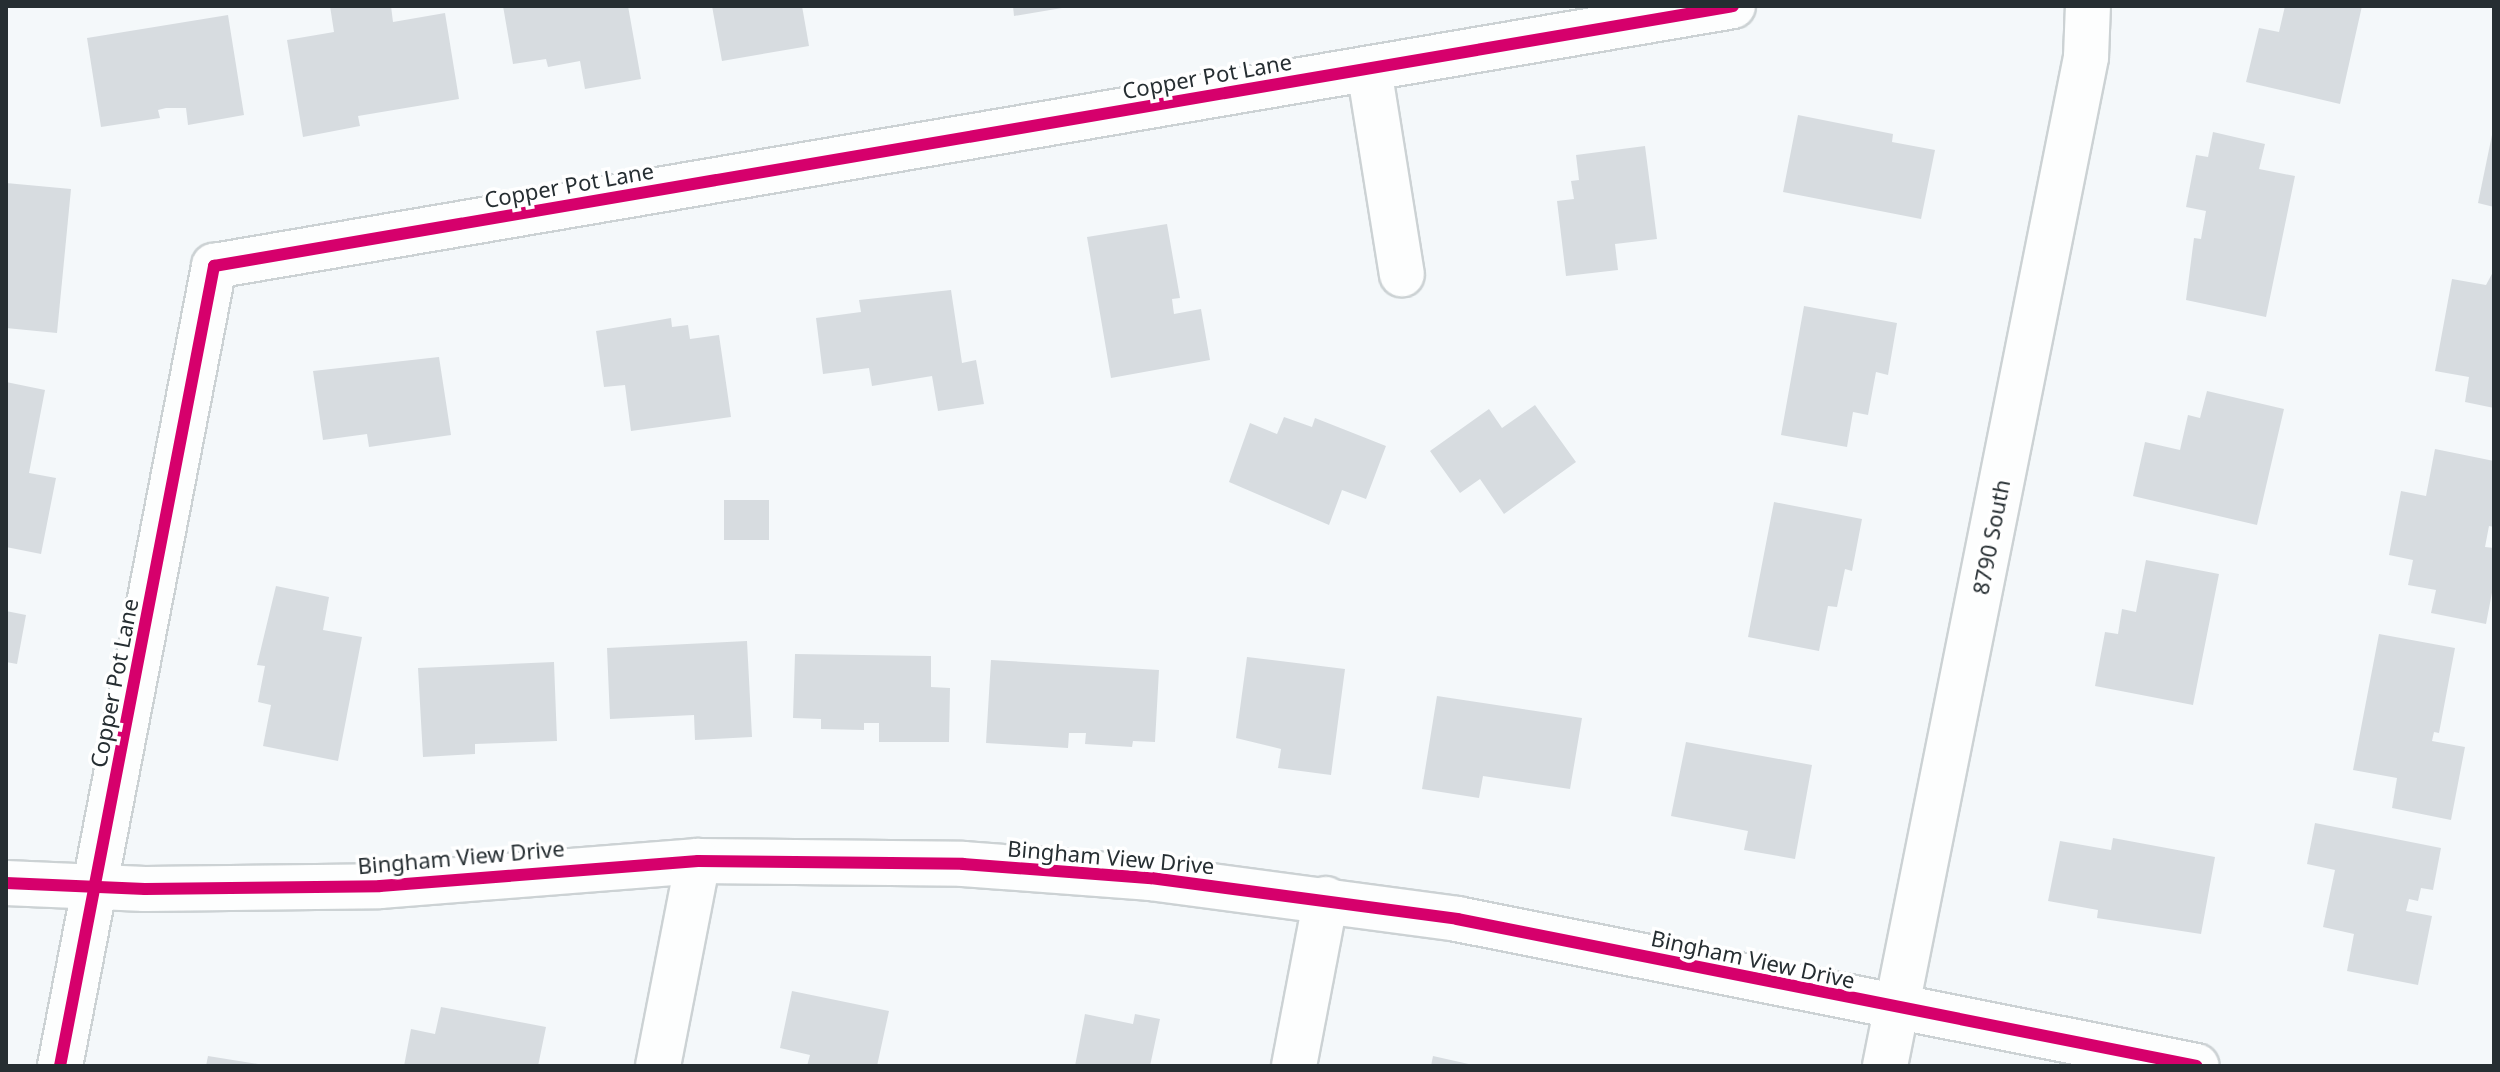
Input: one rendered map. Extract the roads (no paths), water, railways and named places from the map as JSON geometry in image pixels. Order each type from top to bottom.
[{"type":"street","name":"Copper Pot Lane","points":[[60,1066],[214,266],[1733,6]]},
{"type":"street","name":"8790 South","points":[[1885,1066],[2086,57],[2088,6]]},
{"type":"street","points":[[1369,69],[1402,274]]},
{"type":"street","points":[[658,1066],[698,861]]},
{"type":"street","name":"Bingham View Drive","points":[[6,883],[95,888],[380,886],[698,861],[963,864],[1151,878],[1326,899],[1457,919],[1897,1009],[2197,1066]]},
{"type":"street","points":[[1294,1066],[1326,899]]}]
